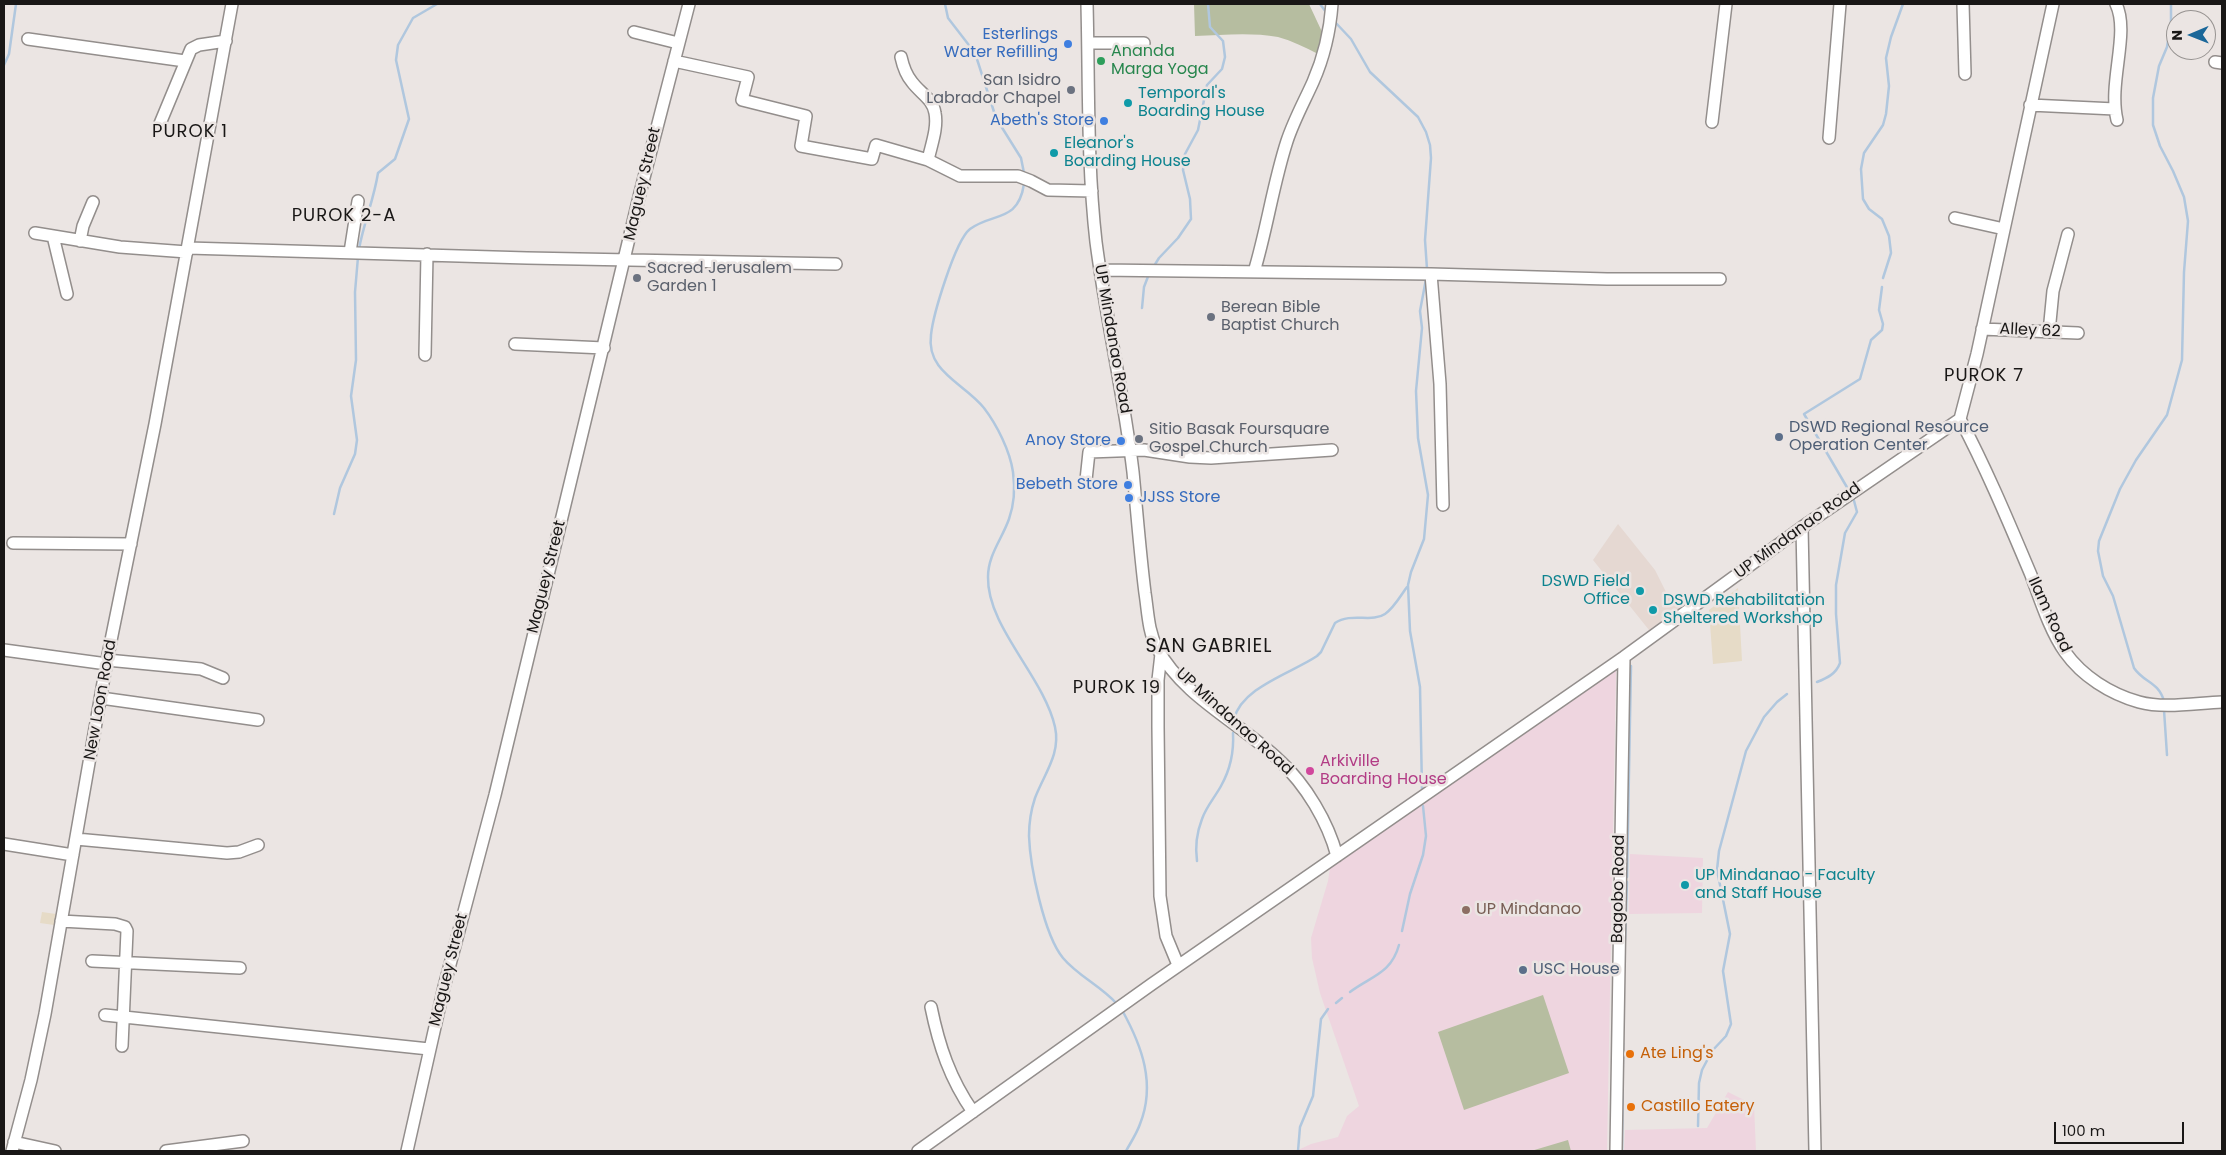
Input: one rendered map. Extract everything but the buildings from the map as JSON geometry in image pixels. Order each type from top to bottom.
[{"type":"street","name":"New Loon Road","points":[[13,1146],[39,1047],[100,698],[187,250],[232,4]]},
{"type":"street","name":"Maguey Street","points":[[410,1151],[430,1049],[495,795],[689,4]]},
{"type":"street","name":"UP Mindanao Road","points":[[1087,4],[1092,191],[1100,270],[1123,398],[1130,450],[1150,627],[1161,654],[1204,700],[1279,760],[1292,774],[1310,798],[1340,854],[1624,657],[1799,530],[1960,419]]},
{"type":"street","points":[[1254,272],[1278,171],[1297,112],[1321,61],[1328,39],[1332,4]]},
{"type":"street","points":[[1712,122],[1726,4]]},
{"type":"street","points":[[1829,138],[1840,4]]},
{"type":"street","points":[[1963,4],[1965,74]]},
{"type":"street","points":[[1960,419],[1982,329],[2053,4]]},
{"type":"street","points":[[2030,105],[2116,114],[2113,97],[2121,23],[2116,4]]},
{"type":"street","points":[[634,32],[678,43]]},
{"type":"street","points":[[28,39],[185,61]]},
{"type":"street","points":[[159,126],[188,53],[194,46],[226,41]]},
{"type":"street","points":[[1088,43],[1144,43]]},
{"type":"street","points":[[901,57],[907,74],[926,96],[935,112],[936,125],[928,160]]},
{"type":"street","points":[[674,62],[748,77],[742,100],[806,116],[801,146],[872,159],[876,145],[928,160],[960,176],[1018,176],[1031,180],[1048,190],[1092,191]]},
{"type":"street","points":[[350,252],[358,201]]},
{"type":"street","points":[[80,241],[93,202]]},
{"type":"street","points":[[1955,218],[2004,229]]},
{"type":"street","points":[[35,233],[120,247],[187,250],[350,252],[836,264]]},
{"type":"street","points":[[2049,332],[2053,291],[2068,234]]},
{"type":"street","points":[[53,236],[67,294]]},
{"type":"street","points":[[425,356],[427,254]]},
{"type":"street","points":[[1100,270],[1432,274],[1607,279],[1720,278]]},
{"type":"street","points":[[1432,274],[1440,393],[1443,504]]},
{"type":"street","name":"Alley 62","points":[[1982,329],[2078,333]]},
{"type":"street","points":[[515,344],[604,348]]},
{"type":"street","name":"Ilam Road","points":[[1960,419],[1994,489],[2063,650],[2076,666],[2091,680],[2118,694],[2140,702],[2160,704],[2222,702]]},
{"type":"street","points":[[1086,480],[1089,452],[1156,451],[1206,458],[1332,450]]},
{"type":"street","points":[[1799,530],[1807,955],[1808,1151]]},
{"type":"street","points":[[13,543],[131,544]]},
{"type":"street","points":[[4,650],[107,662],[195,668],[223,678]]},
{"type":"street","points":[[1161,654],[1158,708],[1160,896],[1166,936],[1178,966]]},
{"type":"street","name":"Bagobo Road","points":[[1616,1151],[1624,657]]},
{"type":"street","points":[[100,698],[258,720]]},
{"type":"street","points":[[76,839],[227,853],[239,852],[258,845]]},
{"type":"street","points":[[4,844],[73,855]]},
{"type":"street","points":[[919,1151],[1178,966],[1340,854]]},
{"type":"street","points":[[61,921],[125,926],[128,937],[122,1046]]},
{"type":"street","points":[[1807,955],[1815,1151]]},
{"type":"street","points":[[92,961],[240,968]]},
{"type":"street","points":[[931,1007],[943,1057],[952,1079],[973,1112]]},
{"type":"street","points":[[105,1015],[430,1049]]},
{"type":"street","points":[[166,1151],[243,1141]]},
{"type":"street","points":[[13,1146],[55,1151]]},
{"type":"shaded area","points":[[1618,524],[1655,570],[1666,592],[1679,608],[1649,630],[1593,560]]},
{"type":"shaded area","points":[[1738,588],[1742,661],[1713,664],[1709,610]]},
{"type":"shaded area","name":"UP Mindanao","points":[[1616,670],[1607,1151],[1296,1151],[1311,1144],[1338,1137],[1347,1116],[1359,1106],[1320,993],[1312,958],[1311,938],[1330,868]]},
{"type":"shaded area","points":[[1630,854],[1703,858],[1702,913],[1629,914]]},
{"type":"shaded area","points":[[42,912],[56,914],[54,925],[40,923]]},
{"type":"shaded area","points":[[1728,1092],[1754,1105],[1756,1151],[1624,1151],[1625,1130],[1707,1128]]},
{"type":"green space","points":[[1194,4],[1309,4],[1323,34],[1318,54],[1288,40],[1268,35],[1195,36]]},
{"type":"green space","points":[[1543,995],[1569,1073],[1464,1110],[1438,1032]]},
{"type":"green space","points":[[1568,1140],[1571,1151],[1531,1151]]},
{"type":"waterway","points":[[4,65],[9,54],[16,4]]},
{"type":"waterway","points":[[359,249],[378,173],[395,159],[409,119],[396,60],[398,45],[413,18],[437,4]]},
{"type":"waterway","points":[[945,4],[948,18],[975,53],[996,118],[1021,158],[1024,173]]},
{"type":"waterway","points":[[1154,266],[1178,238],[1191,219],[1190,199],[1183,170],[1185,154],[1198,130],[1207,85],[1222,69],[1225,57],[1223,41],[1210,27],[1208,4]]},
{"type":"waterway","points":[[1320,4],[1326,12]]},
{"type":"waterway","points":[[1883,278],[1891,253],[1889,236],[1882,219],[1869,209],[1863,199],[1861,169],[1864,153],[1883,125],[1886,114],[1889,86],[1886,58],[1891,37],[1903,4]]},
{"type":"waterway","points":[[2164,701],[2155,686],[2142,677],[2134,668],[2113,596],[2103,576],[2098,551],[2099,541],[2120,489],[2136,460],[2167,415],[2182,360],[2184,272],[2188,221],[2184,197],[2160,146],[2153,125],[2153,98],[2159,66],[2167,47],[2171,23],[2171,4]]},
{"type":"waterway","points":[[1335,22],[1351,39],[1370,72],[1418,117],[1426,132],[1431,158],[1425,240],[1427,269]]},
{"type":"waterway","points":[[1024,184],[1021,196],[1010,211],[979,224],[970,229],[964,236],[940,296],[931,335],[931,348],[940,368],[976,399],[989,415],[1002,438],[1013,472],[1014,496],[1012,508],[990,561],[988,577],[990,596],[996,614],[1040,690],[1049,708],[1055,727],[1056,746],[1054,755],[1035,798],[1029,831],[1032,864],[1039,900],[1050,933],[1063,958],[1117,1004]]},
{"type":"waterway","points":[[334,514],[340,488],[355,454],[357,440],[351,396],[356,360],[355,292],[358,257]]},
{"type":"waterway","points":[[1142,308],[1144,287],[1149,274]]},
{"type":"waterway","points":[[1422,789],[1420,687],[1410,631],[1408,585],[1424,539],[1428,495],[1418,438],[1416,391],[1422,328],[1420,311],[1426,279]]},
{"type":"waterway","points":[[1848,489],[1804,414],[1860,379],[1871,340],[1882,330],[1883,324],[1879,310],[1882,287]]},
{"type":"waterway","points":[[1817,682],[1834,673],[1840,663],[1836,585],[1845,533],[1857,512],[1853,497]]},
{"type":"waterway","points":[[1234,719],[1239,708],[1257,689],[1317,656],[1321,652],[1335,623],[1348,618],[1380,617],[1394,605],[1407,587]]},
{"type":"waterway","points":[[1627,877],[1631,666]]},
{"type":"waterway","points":[[1698,1126],[1699,1083],[1702,1070],[1712,1051],[1726,1036],[1731,1024],[1723,971],[1730,934],[1717,870],[1719,851],[1746,751],[1764,717],[1787,694]]},
{"type":"waterway","points":[[2164,710],[2167,755]]},
{"type":"waterway","points":[[1197,861],[1196,845],[1199,829],[1206,810],[1227,774],[1233,747],[1233,733]]},
{"type":"waterway","points":[[1402,931],[1410,894],[1423,855],[1426,836],[1423,806]]},
{"type":"waterway","points":[[1625,940],[1627,882]]},
{"type":"waterway","points":[[1350,992],[1386,968],[1399,945]]},
{"type":"waterway","points":[[1336,1003],[1342,998]]},
{"type":"waterway","points":[[1298,1151],[1300,1127],[1313,1096],[1321,1019],[1328,1009]]},
{"type":"waterway","points":[[1122,1010],[1136,1037],[1147,1080],[1145,1109],[1137,1131],[1126,1151]]},
{"type":"waterway","points":[[1622,1151],[1623,1043]]},
{"type":"place","name":"Esterlings Water Refilling","points":[[1068,44]]},
{"type":"place","name":"Ananda Marga Yoga","points":[[1101,61]]},
{"type":"place","name":"San Isidro Labrador Chapel","points":[[1071,90]]},
{"type":"place","name":"Temporal's Boarding House","points":[[1128,103]]},
{"type":"place","name":"Abeth's Store","points":[[1104,121]]},
{"type":"place","name":"Eleanor's Boarding House","points":[[1054,153]]},
{"type":"place","name":"Sacred Jerusalem Garden 1","points":[[637,278]]},
{"type":"place","name":"Berean Bible Baptist Church","points":[[1211,317]]},
{"type":"place","name":"DSWD Regional Resource Operation Center","points":[[1779,437]]},
{"type":"place","name":"Sitio Basak Foursquare Gospel Church","points":[[1139,439]]},
{"type":"place","name":"Anoy Store","points":[[1121,441]]},
{"type":"place","name":"Bebeth Store","points":[[1128,485]]},
{"type":"place","name":"JJSS Store","points":[[1129,498]]},
{"type":"place","name":"DSWD Field Office","points":[[1640,591]]},
{"type":"place","name":"DSWD Rehabilitation Sheltered Workshop","points":[[1653,610]]},
{"type":"place","name":"Arkiville Boarding House","points":[[1310,771]]},
{"type":"place","name":"UP Mindanao - Faculty and Staff House","points":[[1685,885]]},
{"type":"place","name":"UP Mindanao","points":[[1466,910]]},
{"type":"place","name":"USC House","points":[[1523,970]]},
{"type":"place","name":"Ate Ling's","points":[[1630,1054]]},
{"type":"place","name":"Castillo Eatery","points":[[1631,1107]]},
{"type":"district","name":"PUROK 1","points":[[190,132]]},
{"type":"district","name":"PUROK 2-A","points":[[344,216]]},
{"type":"district","name":"PUROK 7","points":[[1984,376]]},
{"type":"district","name":"SAN GABRIEL","points":[[1209,647]]},
{"type":"district","name":"PUROK 19","points":[[1117,688]]}]
